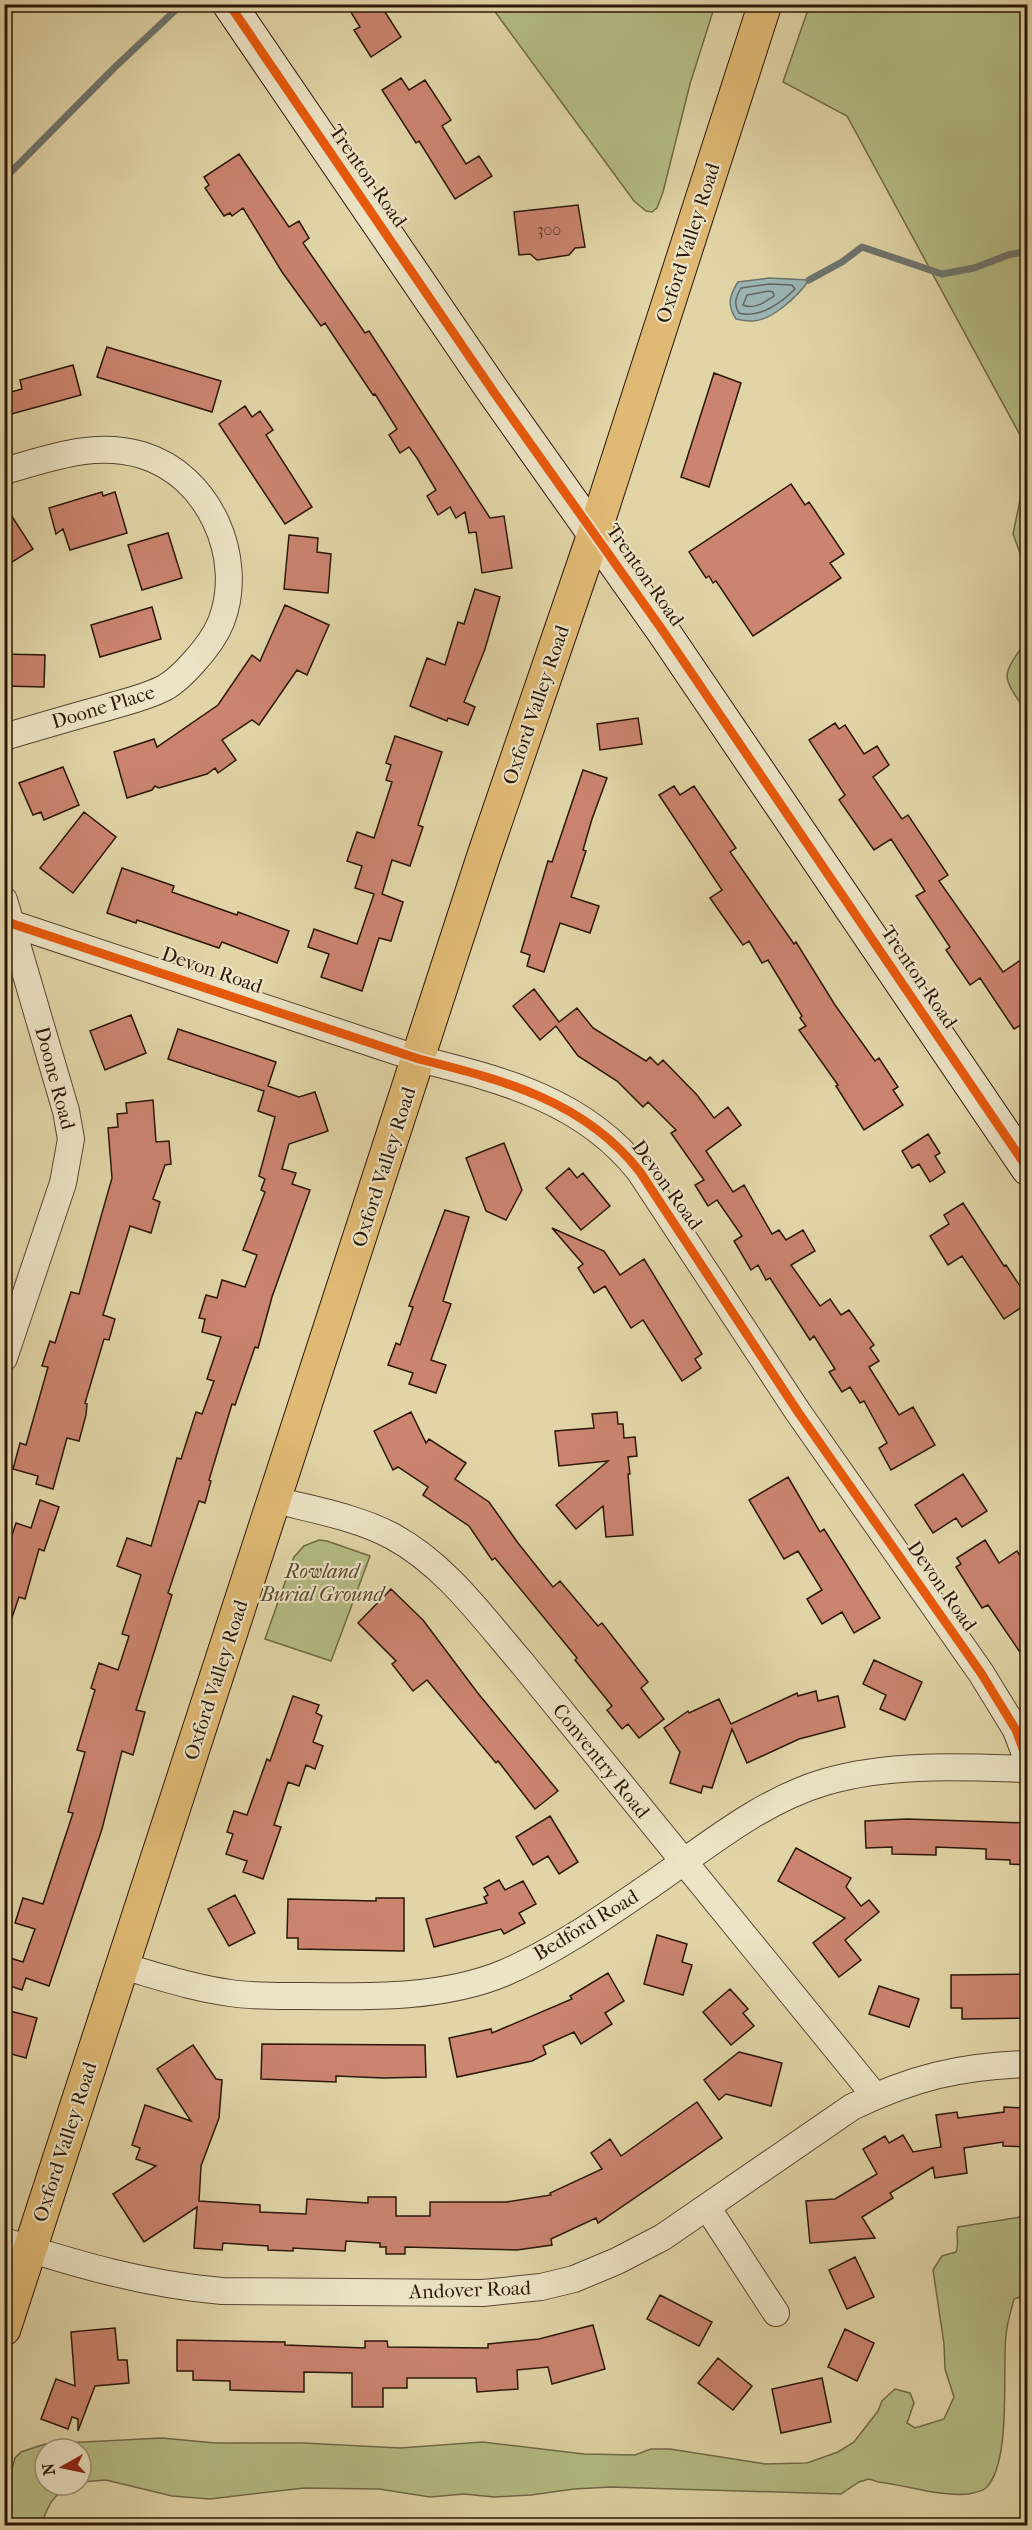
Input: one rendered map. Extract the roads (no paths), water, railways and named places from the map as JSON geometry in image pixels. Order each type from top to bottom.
[{"type":"main road","name":"Trenton Road","points":[[228,4],[663,631],[1028,1169]]},
{"type":"main road","name":"Oxford Valley Road","points":[[4,2329],[17,2245],[122,1966],[483,858],[594,534],[765,4]]},
{"type":"street","name":"Doone Place","points":[[4,471],[90,449],[111,449],[142,455],[164,463],[186,479],[203,498],[223,538],[228,565],[228,596],[221,622],[205,649],[181,675],[166,687],[133,700],[4,737]]},
{"type":"street","name":"Devon Road","points":[[7,915],[419,1059],[471,1072],[534,1094],[571,1111],[623,1150],[640,1172],[798,1412],[981,1673],[1016,1730],[1028,1762]]},
{"type":"street","name":"Doone Road","points":[[4,1358],[63,1183],[71,1139],[66,1111],[7,915]]},
{"type":"street","name":"Conventry Road","points":[[275,1500],[361,1523],[391,1535],[431,1563],[464,1596],[522,1663],[875,2096]]},
{"type":"street","name":"Bedford Road","points":[[122,1966],[196,1987],[252,1995],[365,1997],[462,1986],[504,1973],[553,1948],[760,1810],[824,1782],[860,1774],[909,1769],[1028,1769]]},
{"type":"street","name":"Andover Road","points":[[17,2245],[124,2277],[184,2288],[222,2291],[483,2293],[541,2287],[574,2279],[617,2261],[663,2237],[852,2107],[875,2096],[906,2083],[956,2070],[1028,2064]]},
{"type":"street","points":[[707,2207],[776,2313]]},
{"type":"water","points":[[769,278],[809,280],[792,300],[767,317],[751,321],[736,319],[730,300],[738,282]]},
{"type":"waterway","points":[[4,179],[114,68],[182,4]]},
{"type":"waterway","points":[[809,280],[842,262],[862,247],[942,274],[974,268],[1008,255],[1028,251]]},
{"type":"park label","name":"Rowland Burial Ground","points":[[322,1582]]}]
